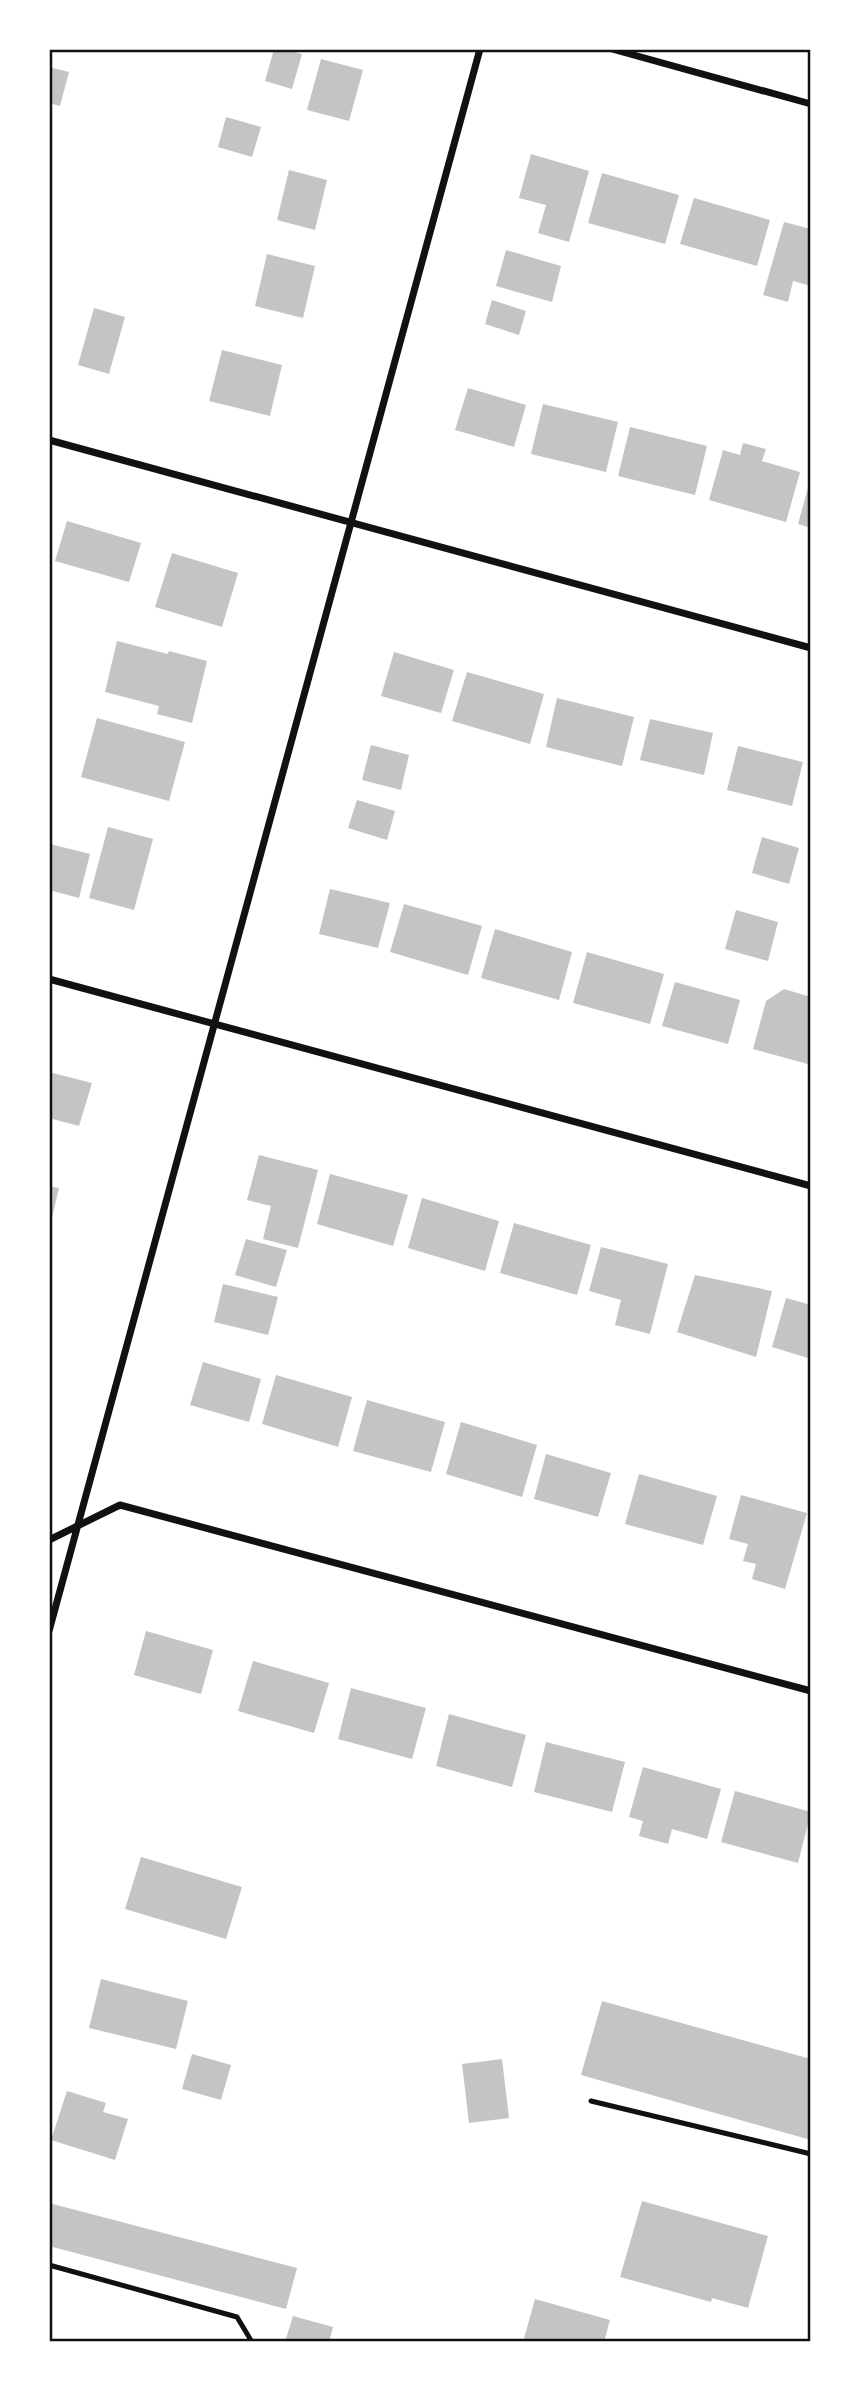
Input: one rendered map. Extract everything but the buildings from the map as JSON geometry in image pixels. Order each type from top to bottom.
[{"type":"street","points":[[49,1631],[480,49]]},
{"type":"street","points":[[612,49],[811,104]]},
{"type":"street","points":[[49,440],[811,648]]},
{"type":"street","points":[[49,979],[811,1186]]},
{"type":"street","points":[[49,1540],[120,1505],[811,1691]]},
{"type":"lane","points":[[591,2101],[811,2154]]},
{"type":"lane","points":[[49,2265],[237,2317],[252,2342]]}]
